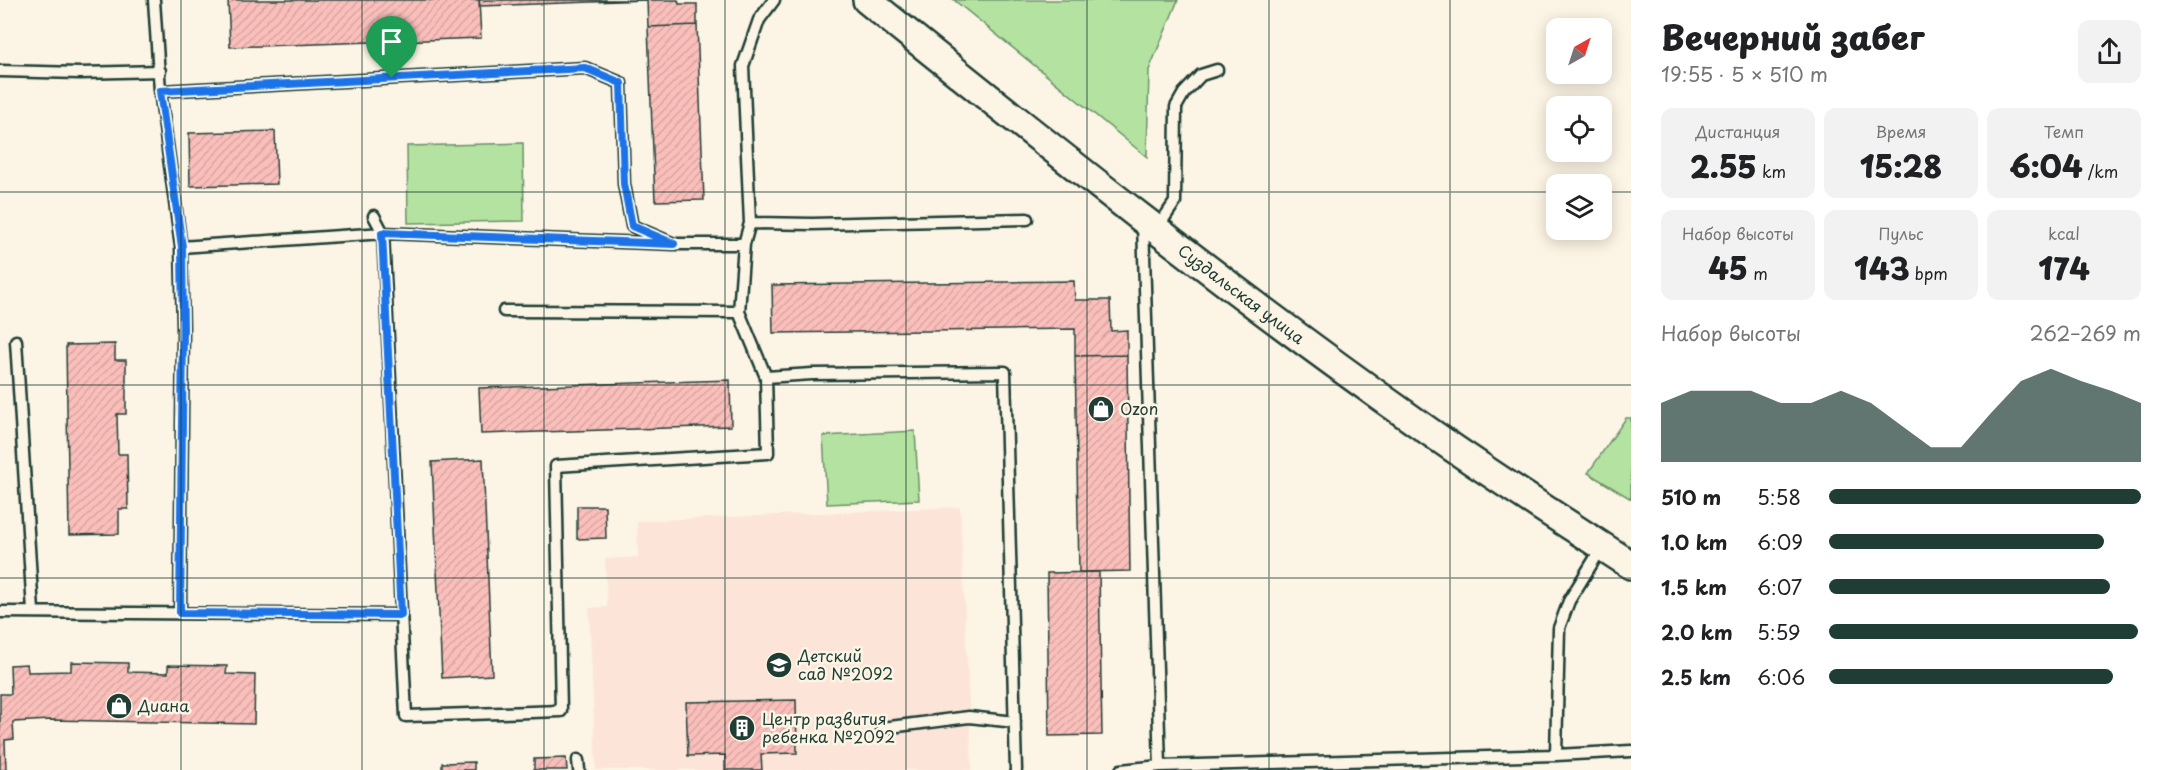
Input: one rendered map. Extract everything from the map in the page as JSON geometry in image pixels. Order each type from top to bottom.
[{"type":"street","name":"Суздальская улица","points":[[867,0],[1150,226],[1420,425],[1534,503],[1631,565]]},
{"type":"lane","points":[[154,0],[160,91],[182,247],[180,613]]},
{"type":"lane","points":[[374,216],[382,233],[406,716],[561,711],[556,466],[768,453],[766,377],[739,312],[744,244],[750,223],[743,66],[759,20],[774,0]]},
{"type":"lane","points":[[160,91],[585,68],[621,83],[624,184],[632,226],[674,244]]},
{"type":"lane","points":[[1160,766],[1150,226],[1175,202],[1176,107],[1184,93],[1201,75],[1217,70]]},
{"type":"lane","points":[[0,71],[80,73],[160,71]]},
{"type":"lane","points":[[750,223],[812,224],[1027,219]]},
{"type":"lane","points":[[182,247],[382,233],[674,244],[744,244]]},
{"type":"lane","points":[[504,311],[739,312]]},
{"type":"lane","points":[[16,341],[33,611]]},
{"type":"lane","points":[[766,377],[813,374],[1005,372],[1016,770]]},
{"type":"lane","points":[[1556,755],[1559,628],[1569,601],[1602,546]]},
{"type":"lane","points":[[0,612],[401,615]]},
{"type":"lane","points":[[882,728],[969,717],[1015,722]]},
{"type":"lane","points":[[1121,770],[1160,766],[1631,751]]},
{"type":"lane","points":[[1471,757],[1472,770]]},
{"type":"shaded area","name":"Детский сад №2092","points":[[960,507],[972,770],[596,770],[589,608],[607,607],[605,559],[638,557],[637,521]]},
{"type":"green space","points":[[954,0],[1178,0],[1149,70],[1147,157]]},
{"type":"green space","points":[[523,143],[524,221],[408,223],[407,146]]},
{"type":"green space","points":[[1626,418],[1631,418],[1631,499],[1588,473]]},
{"type":"green space","points":[[915,431],[919,500],[827,504],[823,436]]},
{"type":"building","points":[[228,0],[479,0],[481,38],[230,47]]},
{"type":"building","points":[[479,0],[647,0],[480,6]]},
{"type":"building","points":[[647,0],[678,0],[679,4],[697,4],[697,25],[648,27]]},
{"type":"building","points":[[697,25],[704,200],[655,201],[648,27]]},
{"type":"building","points":[[275,131],[277,184],[190,186],[189,133]]},
{"type":"building","points":[[1074,281],[1075,300],[1110,300],[1111,331],[1127,330],[1127,355],[1075,356],[1075,329],[773,333],[772,285]]},
{"type":"building","points":[[115,344],[115,360],[126,360],[126,414],[117,414],[118,454],[127,454],[128,509],[119,509],[119,534],[69,535],[66,345]]},
{"type":"building","points":[[1127,355],[1130,571],[1079,572],[1075,356]]},
{"type":"building","points":[[730,380],[731,426],[481,434],[479,388]]},
{"type":"building","points":[[483,459],[492,675],[442,678],[432,462]]},
{"type":"building","points":[[577,506],[605,506],[606,538],[577,539]]},
{"type":"building","points":[[1099,572],[1102,735],[1049,736],[1047,573]]},
{"type":"building","points":[[71,662],[128,663],[128,672],[168,673],[168,665],[227,666],[226,674],[255,675],[254,724],[50,720],[13,722],[14,739],[5,740],[6,770],[0,770],[0,694],[11,694],[10,665],[27,664],[28,672],[71,671]]},
{"type":"building","name":"Центр развития ребенка №2092","points":[[796,700],[797,753],[761,754],[762,770],[725,770],[725,755],[688,756],[686,702]]},
{"type":"building","points":[[566,758],[567,770],[534,770],[534,759]]},
{"type":"building","points":[[474,762],[474,770],[442,770],[442,763]]},
{"type":"place","name":"Ozon","points":[[1101,409]]},
{"type":"place","name":"Детский сад №2092","points":[[779,665]]},
{"type":"place","name":"Диана","points":[[119,706]]},
{"type":"place","name":"Центр развития ребенка №2092","points":[[742,728]]},
{"type":"route","points":[[585,68],[621,83],[624,184],[632,226],[674,244],[382,233],[401,615],[180,613],[182,247],[160,91],[392,78],[585,68]]}]
